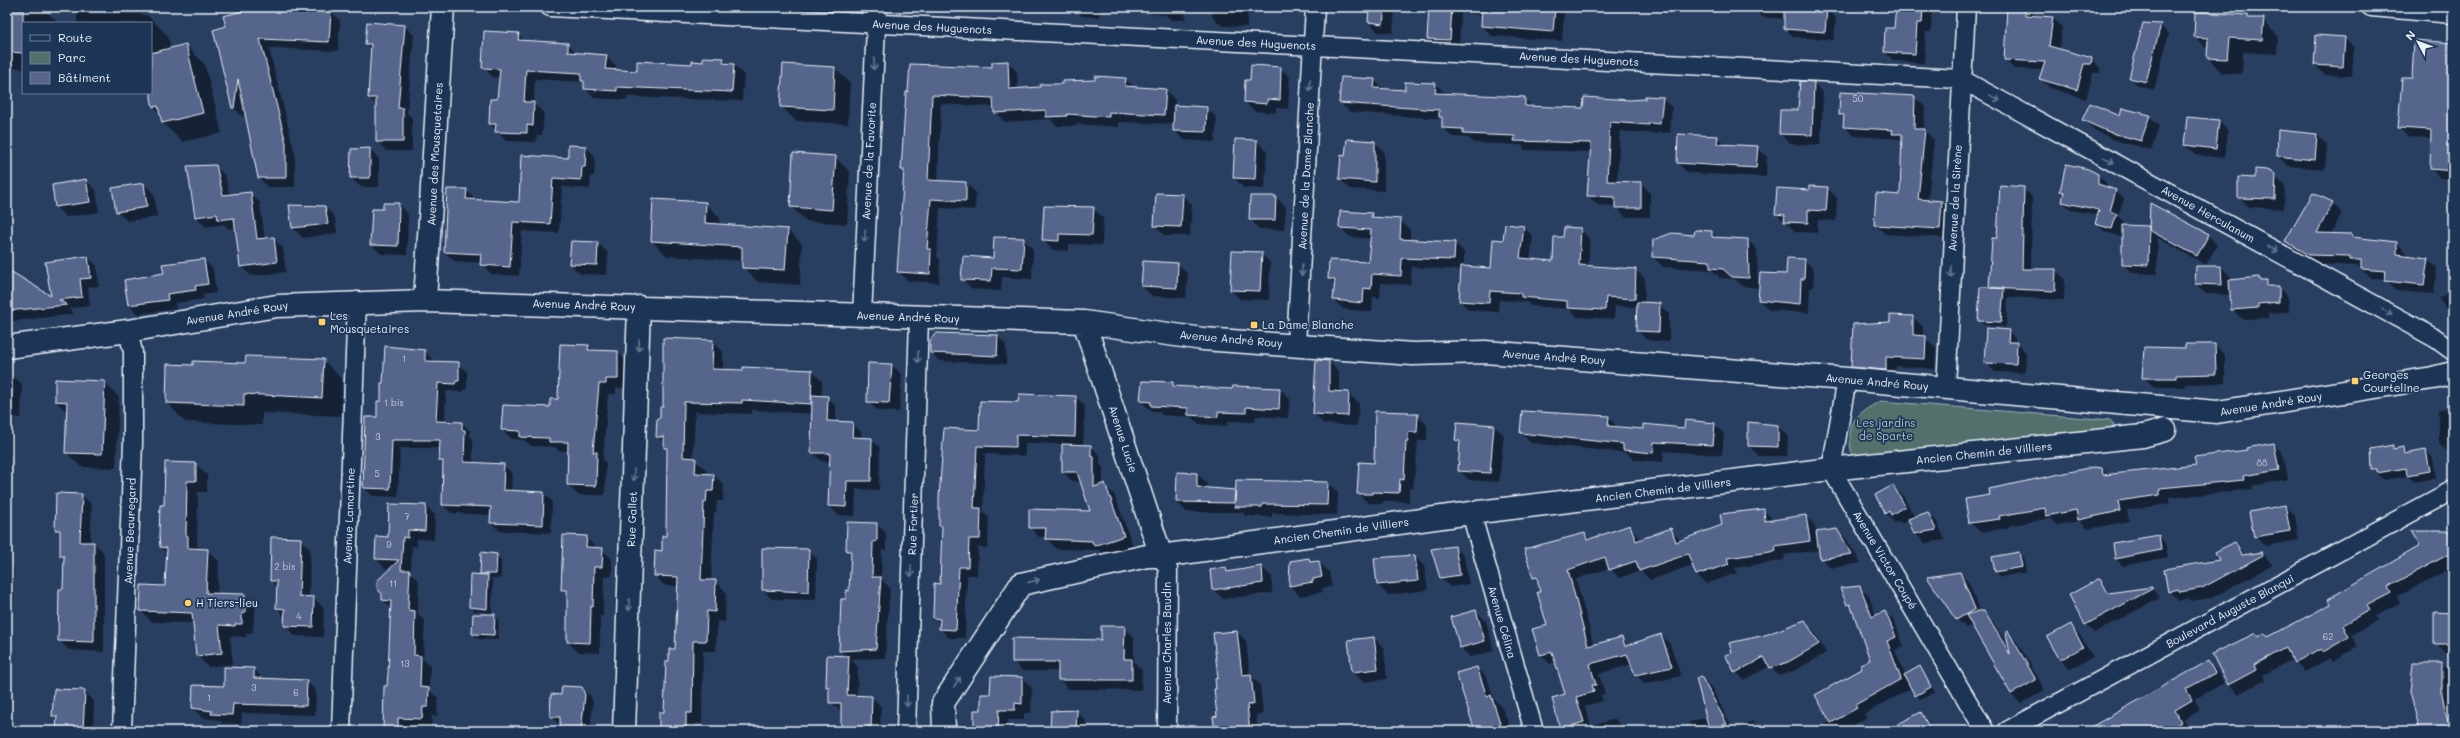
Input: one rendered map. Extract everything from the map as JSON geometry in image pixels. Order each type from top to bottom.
[{"type":"main road","name":"Avenue des Mousquetaires","points":[[425,301],[442,7]]},
{"type":"main road","name":"Avenue André Rouy","points":[[7,347],[128,331],[277,306],[357,301],[425,301],[639,306],[862,316],[1084,322],[1202,339],[1414,354],[1485,352],[1847,378],[2207,414],[2433,378],[2453,373]]},
{"type":"main road","name":"Rue Gallet","points":[[624,731],[639,306]]},
{"type":"main road","name":"Avenue Lucie","points":[[1084,322],[1161,556]]},
{"type":"main road","name":"Ancien Chemin de Villiers","points":[[944,731],[944,703],[1021,584],[1147,556],[1161,556],[1471,513],[1831,469],[2143,436],[2165,430]]},
{"type":"street","name":"Avenue des Huguenots","points":[[550,7],[876,25],[1961,79]]},
{"type":"street","name":"Avenue de la Favorite","points":[[862,316],[877,7]]},
{"type":"street","name":"Avenue de la Dame Blanche","points":[[1296,345],[1315,7]]},
{"type":"street","name":"Avenue de la Sirène","points":[[1946,388],[1961,79],[1966,7]]},
{"type":"street","points":[[2371,7],[2453,14]]},
{"type":"street","name":"Avenue Herculanum","points":[[1961,79],[2421,331],[2453,351]]},
{"type":"street","name":"Avenue Lamartine","points":[[341,731],[357,301]]},
{"type":"street","name":"Rue Fortier","points":[[906,731],[919,318]]},
{"type":"street","name":"Avenue Beauregard","points":[[122,731],[133,443],[133,352],[128,331]]},
{"type":"street","points":[[1831,469],[1847,378]]},
{"type":"street","name":"Avenue Victor Coupé","points":[[1831,469],[1986,731]]},
{"type":"street","name":"Boulevard Auguste Blanqui","points":[[2007,731],[2453,490]]},
{"type":"street","name":"Avenue Célina","points":[[1471,513],[1534,731]]},
{"type":"street","name":"Avenue Charles Baudin","points":[[1161,556],[1168,569],[1167,731]]},
{"type":"green space","name":"Les jardins de Sparte","points":[[1881,401],[2110,420],[2114,425],[2109,429],[1852,456],[1850,435],[1854,421],[1864,411]]},
{"type":"building","points":[[259,7],[331,10],[329,42],[260,39],[286,143],[286,178],[258,178],[238,79],[234,108],[232,108],[213,30],[226,26],[223,16]]},
{"type":"building","points":[[1369,7],[1385,7],[1383,24],[1368,22]]},
{"type":"building","points":[[1429,7],[1452,7],[1450,40],[1427,39]]},
{"type":"building","points":[[1482,7],[1555,7],[1553,32],[1481,26]]},
{"type":"building","points":[[1784,7],[1827,8],[1825,32],[1784,29]]},
{"type":"building","points":[[1896,7],[1923,7],[1922,23],[1917,23],[1915,54],[1884,52],[1885,28],[1894,28]]},
{"type":"building","points":[[2007,7],[2025,7],[2025,15],[2053,17],[2049,46],[2092,58],[2091,64],[2084,64],[2077,90],[2039,79],[2045,62],[2004,60]]},
{"type":"building","points":[[7,10],[23,10],[22,53],[7,52]]},
{"type":"building","points":[[2195,12],[2248,15],[2248,18],[2264,18],[2262,40],[2229,38],[2227,59],[2207,58],[2208,38],[2194,37]]},
{"type":"building","points":[[367,22],[405,25],[398,108],[403,108],[403,142],[376,142],[376,98],[368,98],[371,44],[365,44]]},
{"type":"building","points":[[2143,23],[2161,24],[2146,82],[2129,78]]},
{"type":"building","points":[[484,31],[519,33],[518,40],[568,43],[568,52],[607,55],[605,69],[637,71],[637,61],[692,64],[692,61],[703,62],[703,57],[724,58],[723,63],[734,64],[732,92],[617,87],[617,91],[584,89],[584,81],[581,81],[581,73],[526,70],[524,102],[534,102],[533,126],[527,125],[527,133],[495,132],[496,124],[489,124],[490,99],[497,99],[500,69],[482,68]]},
{"type":"building","points":[[2316,35],[2345,37],[2343,67],[2314,65]]},
{"type":"building","points":[[2414,40],[2453,43],[2453,171],[2430,169],[2431,130],[2398,128],[2402,78],[2412,78]]},
{"type":"building","points":[[186,44],[203,113],[162,123],[158,106],[153,107],[151,98],[152,53]]},
{"type":"building","points":[[1008,61],[1009,89],[1040,87],[1040,84],[1062,84],[1062,81],[1095,80],[1095,76],[1126,78],[1125,86],[1166,89],[1164,115],[1109,112],[1109,117],[1067,114],[1067,116],[1046,117],[1046,110],[994,113],[993,98],[932,95],[928,180],[966,182],[966,201],[931,199],[927,249],[931,249],[930,274],[897,272],[904,170],[901,170],[906,92],[908,92],[910,64],[992,67],[992,62]]},
{"type":"building","points":[[783,64],[835,67],[833,110],[780,107]]},
{"type":"building","points":[[1251,65],[1281,67],[1280,100],[1267,99],[1267,104],[1244,102],[1245,80],[1250,80]]},
{"type":"building","points":[[1341,77],[1375,79],[1374,88],[1405,90],[1405,82],[1436,83],[1435,93],[1525,97],[1525,106],[1583,108],[1584,97],[1630,100],[1645,99],[1645,96],[1663,97],[1660,124],[1649,123],[1649,125],[1610,122],[1607,181],[1641,182],[1641,208],[1615,208],[1615,197],[1587,196],[1591,143],[1514,141],[1515,136],[1463,134],[1463,129],[1442,128],[1442,117],[1439,117],[1439,110],[1339,103]]},
{"type":"building","points":[[1800,81],[1814,82],[1812,135],[1779,134],[1780,110],[1798,110]]},
{"type":"building","points":[[1840,92],[1915,96],[1914,129],[1925,129],[1918,199],[1942,201],[1940,229],[1874,225],[1876,193],[1900,195],[1902,134],[1892,134],[1893,130],[1843,127],[1844,115],[1839,115]]},
{"type":"building","points":[[2090,103],[2120,116],[2122,108],[2150,115],[2141,141],[2109,132],[2082,120]]},
{"type":"building","points":[[1174,105],[1207,107],[1206,132],[1173,131]]},
{"type":"building","points":[[2187,117],[2219,120],[2216,149],[2184,145]]},
{"type":"building","points":[[2278,130],[2317,134],[2315,160],[2277,156]]},
{"type":"building","points":[[1678,134],[1718,136],[1717,144],[1758,146],[1756,168],[1677,163]]},
{"type":"building","points":[[1235,139],[1257,140],[1255,179],[1233,178]]},
{"type":"building","points":[[1347,139],[1375,141],[1375,182],[1339,179],[1341,155],[1345,156]]},
{"type":"building","points":[[568,145],[586,146],[585,167],[582,167],[581,180],[553,178],[550,224],[513,222],[510,267],[480,265],[481,254],[444,252],[447,189],[467,189],[466,199],[519,202],[521,155],[568,158]]},
{"type":"building","points":[[370,148],[370,178],[350,178],[351,149]]},
{"type":"building","points":[[793,153],[836,156],[832,210],[790,207]]},
{"type":"building","points":[[2066,164],[2088,169],[2098,174],[2098,184],[2116,190],[2110,211],[2117,214],[2112,229],[2095,224],[2099,210],[2062,202],[2064,192],[2060,191]]},
{"type":"building","points":[[216,165],[223,195],[251,192],[257,239],[274,237],[277,262],[240,267],[234,218],[218,220],[217,214],[195,217],[187,166]]},
{"type":"building","points":[[2255,169],[2267,170],[2276,174],[2275,199],[2238,198],[2238,177],[2255,178]]},
{"type":"building","points":[[86,179],[90,202],[55,207],[52,185]]},
{"type":"building","points":[[144,183],[147,207],[116,212],[112,188]]},
{"type":"building","points":[[2000,185],[2024,187],[2022,269],[2056,269],[2055,291],[1989,288],[1992,238],[1997,238]]},
{"type":"building","points":[[1809,186],[1828,187],[1826,211],[1808,210],[1808,223],[1784,222],[1785,215],[1775,214],[1777,188],[1809,190]]},
{"type":"building","points":[[1156,193],[1183,194],[1181,227],[1154,226]]},
{"type":"building","points":[[2313,193],[2333,202],[2317,233],[2351,234],[2352,237],[2397,242],[2397,254],[2428,258],[2424,285],[2385,281],[2386,271],[2361,269],[2361,260],[2350,260],[2350,256],[2309,255],[2285,241]]},
{"type":"building","points":[[1250,196],[1276,196],[1275,220],[1249,220]]},
{"type":"building","points":[[653,199],[706,202],[705,223],[788,229],[785,270],[742,268],[742,247],[651,241]]},
{"type":"building","points":[[383,203],[399,203],[398,246],[370,245],[372,209],[383,209]]},
{"type":"building","points":[[2150,203],[2209,234],[2197,256],[2149,230]]},
{"type":"building","points":[[289,205],[325,206],[328,224],[292,228]]},
{"type":"building","points":[[1044,206],[1094,207],[1092,235],[1059,234],[1059,241],[1042,240]]},
{"type":"building","points":[[1340,211],[1372,213],[1371,217],[1401,219],[1400,239],[1455,242],[1454,260],[1402,258],[1401,276],[1372,274],[1371,289],[1364,288],[1363,303],[1333,300],[1335,279],[1328,279],[1329,260],[1368,262],[1371,230],[1339,228]]},
{"type":"building","points":[[1505,224],[1524,226],[1520,258],[1553,261],[1554,237],[1563,237],[1564,227],[1581,228],[1579,265],[1636,269],[1635,299],[1606,297],[1605,310],[1567,308],[1567,301],[1521,297],[1521,293],[1490,291],[1489,303],[1459,301],[1461,266],[1491,268],[1493,239],[1503,240]]},
{"type":"building","points":[[2122,225],[2149,226],[2148,265],[2122,264]]},
{"type":"building","points":[[1695,230],[1712,231],[1712,237],[1748,239],[1749,278],[1732,277],[1723,269],[1710,268],[1710,261],[1652,257],[1653,240],[1672,233],[1694,235]]},
{"type":"building","points":[[994,237],[1024,238],[1022,269],[992,268],[991,281],[961,280],[963,256],[993,258]]},
{"type":"building","points":[[571,241],[598,242],[597,265],[569,264]]},
{"type":"building","points":[[1232,251],[1262,252],[1260,291],[1230,290]]},
{"type":"building","points":[[88,256],[91,278],[80,279],[82,297],[59,300],[67,305],[7,311],[7,269],[51,296],[45,262]]},
{"type":"building","points":[[1787,258],[1805,259],[1804,279],[1801,279],[1800,304],[1758,300],[1760,273],[1786,274]]},
{"type":"building","points":[[204,259],[208,284],[195,286],[196,290],[167,294],[168,300],[128,305],[124,280],[164,273],[162,264]]},
{"type":"building","points":[[1143,261],[1178,263],[1177,288],[1141,286]]},
{"type":"building","points":[[2196,266],[2221,266],[2222,285],[2195,284]]},
{"type":"building","points":[[2259,277],[2260,280],[2267,280],[2267,286],[2279,286],[2279,302],[2258,304],[2258,308],[2231,310],[2229,280]]},
{"type":"building","points":[[1980,287],[2004,288],[2001,322],[1978,321]]},
{"type":"building","points":[[1637,302],[1660,303],[1659,332],[1636,331]]},
{"type":"building","points":[[1890,315],[1913,316],[1913,335],[1926,336],[1925,359],[1886,357],[1886,370],[1851,367],[1853,324],[1890,322]]},
{"type":"building","points":[[1986,328],[2009,330],[2008,342],[2017,342],[2016,364],[1984,363]]},
{"type":"building","points":[[936,333],[998,335],[997,356],[930,353],[930,340]]},
{"type":"building","points":[[663,338],[713,340],[712,369],[743,370],[743,367],[812,370],[811,404],[742,400],[742,403],[684,402],[683,457],[696,458],[695,473],[714,474],[713,491],[707,491],[706,503],[704,502],[701,580],[716,580],[715,612],[707,611],[706,641],[693,641],[692,713],[686,713],[686,731],[659,731],[659,712],[664,712],[666,661],[669,661],[669,649],[675,649],[678,577],[654,576],[655,550],[662,551],[662,536],[666,536],[667,448],[664,448],[664,437],[656,437],[657,418],[660,418],[660,407],[663,407]]},
{"type":"building","points":[[560,344],[589,345],[588,350],[618,351],[618,379],[606,379],[606,384],[599,384],[593,452],[597,452],[596,486],[567,485],[568,442],[549,442],[549,438],[520,437],[520,431],[501,430],[503,405],[550,407],[550,399],[558,399]]},
{"type":"building","points":[[2185,344],[2215,344],[2216,374],[2176,375],[2176,378],[2142,378],[2144,347],[2185,348]]},
{"type":"building","points":[[385,346],[425,350],[425,361],[459,362],[459,381],[456,381],[455,384],[438,383],[436,421],[462,422],[462,430],[465,430],[464,462],[504,464],[503,490],[544,492],[543,525],[490,523],[491,507],[442,505],[443,461],[439,461],[440,440],[392,440],[390,489],[363,488],[365,417],[377,417],[377,401],[381,401],[381,383],[383,383]]},
{"type":"building","points":[[246,356],[324,359],[322,398],[244,394],[244,406],[166,403],[167,364],[193,365],[193,361],[245,363]]},
{"type":"building","points":[[1316,360],[1329,361],[1329,391],[1349,392],[1348,416],[1313,414]]},
{"type":"building","points":[[868,363],[892,364],[889,403],[867,402]]},
{"type":"building","points":[[55,379],[105,381],[102,454],[65,453],[67,402],[55,401]]},
{"type":"building","points":[[1142,381],[1173,382],[1173,386],[1190,387],[1232,389],[1233,386],[1280,388],[1279,409],[1246,407],[1246,413],[1218,412],[1218,417],[1188,415],[1188,408],[1151,406],[1151,402],[1140,401]]},
{"type":"building","points":[[1019,394],[1076,396],[1075,437],[1016,435],[1016,447],[977,446],[974,508],[981,508],[980,539],[969,539],[968,567],[959,567],[956,630],[939,629],[940,619],[933,618],[934,583],[940,584],[942,526],[939,526],[939,498],[944,428],[979,430],[980,401],[1018,402]]},
{"type":"building","points":[[812,395],[828,396],[827,421],[853,422],[852,437],[872,438],[871,481],[847,481],[846,507],[828,506],[830,453],[811,453]]},
{"type":"building","points":[[1375,411],[1409,412],[1409,414],[1418,414],[1417,432],[1408,432],[1408,441],[1406,441],[1404,480],[1400,479],[1399,493],[1373,492],[1373,494],[1357,494],[1359,462],[1374,463]]},
{"type":"building","points":[[1522,411],[1609,416],[1608,426],[1643,429],[1643,424],[1684,428],[1685,420],[1715,423],[1713,445],[1654,442],[1653,453],[1623,450],[1623,444],[1520,433]]},
{"type":"building","points":[[1457,422],[1494,425],[1490,473],[1458,471],[1460,441],[1455,440]]},
{"type":"building","points":[[1748,422],[1778,425],[1778,447],[1748,446]]},
{"type":"building","points":[[2274,443],[2279,470],[2243,476],[2244,480],[2160,488],[2160,495],[2118,501],[2120,511],[2078,520],[2076,510],[2046,516],[2045,508],[1999,516],[2000,519],[1969,523],[1965,499],[1990,495],[1989,489],[2093,467],[2102,468],[2103,475],[2196,465],[2194,457],[2247,450],[2246,448]]},
{"type":"building","points":[[1062,444],[1091,445],[1091,456],[1094,457],[1094,487],[1105,483],[1124,536],[1094,546],[1092,541],[1045,539],[1046,528],[1029,528],[1029,509],[1090,511],[1077,472],[1062,472]]},
{"type":"building","points":[[2393,445],[2393,449],[2403,447],[2404,454],[2426,450],[2430,471],[2407,475],[2406,468],[2377,473],[2377,470],[2372,470],[2371,449]]},
{"type":"building","points":[[165,462],[196,463],[196,481],[187,481],[186,535],[188,536],[188,548],[208,549],[206,593],[245,594],[245,613],[242,613],[242,624],[235,624],[235,626],[219,625],[222,653],[196,656],[192,613],[140,611],[141,585],[165,586],[167,548],[160,547],[159,535],[160,505],[164,505]]},
{"type":"building","points":[[1177,472],[1197,473],[1197,487],[1235,490],[1234,503],[1176,502]]},
{"type":"building","points":[[1236,480],[1328,482],[1327,505],[1262,504],[1262,507],[1235,507]]},
{"type":"building","points":[[1893,485],[1905,506],[1891,515],[1889,511],[1885,514],[1875,495]]},
{"type":"building","points":[[56,493],[82,494],[80,542],[94,542],[94,642],[58,641],[59,589],[63,589],[64,556],[60,556],[60,530],[55,530]]},
{"type":"building","points":[[389,504],[426,505],[425,531],[408,530],[408,538],[403,537],[401,570],[410,570],[408,610],[415,611],[414,655],[421,656],[420,687],[429,688],[428,707],[423,707],[422,719],[398,718],[398,731],[383,731],[384,686],[387,686],[391,601],[382,600],[382,594],[377,588],[377,581],[399,560],[375,559],[376,536],[388,537]]},
{"type":"building","points":[[2285,505],[2290,531],[2254,537],[2249,512]]},
{"type":"building","points":[[1764,509],[1765,521],[1806,515],[1810,541],[1775,546],[1776,550],[1770,552],[1727,558],[1729,564],[1696,575],[1688,554],[1639,571],[1636,561],[1609,570],[1605,557],[1568,570],[1588,646],[1622,637],[1625,646],[1661,634],[1672,667],[1635,675],[1627,654],[1590,664],[1596,685],[1592,685],[1594,692],[1576,697],[1584,722],[1560,729],[1552,698],[1565,694],[1552,652],[1540,655],[1532,629],[1547,625],[1537,592],[1540,592],[1537,577],[1533,578],[1524,549],[1585,533],[1587,540],[1630,525],[1636,541],[1671,528],[1676,542],[1722,525],[1720,514]]},
{"type":"building","points":[[1928,512],[1936,530],[1914,534],[1908,519]]},
{"type":"building","points":[[847,522],[877,523],[877,541],[873,542],[872,577],[881,577],[876,649],[839,651],[841,599],[846,599],[846,590],[849,591],[851,551],[846,551]]},
{"type":"building","points":[[1837,529],[1852,554],[1820,559],[1816,532]]},
{"type":"building","points":[[2411,531],[2453,531],[2453,552],[2388,587],[2391,593],[2366,606],[2369,610],[2343,625],[2349,637],[2323,652],[2321,648],[2294,663],[2286,648],[2254,665],[2256,670],[2228,685],[2212,654],[2256,633],[2258,637],[2265,633],[2268,637],[2331,604],[2328,599],[2420,546]]},
{"type":"building","points":[[563,535],[587,536],[586,547],[603,548],[602,567],[594,567],[590,643],[567,642],[567,590],[561,590]]},
{"type":"building","points":[[2159,535],[2161,550],[2115,559],[2113,543]]},
{"type":"building","points":[[271,537],[301,538],[299,596],[314,597],[313,627],[284,626],[285,609],[276,608],[277,581],[270,581]]},
{"type":"building","points":[[2235,542],[2242,555],[2262,552],[2263,555],[2202,588],[2180,592],[2178,589],[2168,592],[2164,569],[2219,560],[2215,552]]},
{"type":"building","points":[[1455,546],[1460,575],[1440,578],[1431,549]]},
{"type":"building","points":[[762,548],[809,549],[808,592],[762,590]]},
{"type":"building","points":[[481,552],[497,554],[496,574],[480,574]]},
{"type":"building","points":[[2019,552],[2022,567],[1995,572],[1992,557]]},
{"type":"building","points":[[1415,555],[1418,581],[1377,585],[1374,558]]},
{"type":"building","points":[[1309,558],[1310,562],[1319,561],[1322,577],[1313,579],[1313,582],[1289,586],[1290,561]]},
{"type":"building","points":[[1262,566],[1263,583],[1212,590],[1210,570],[1226,567],[1227,572]]},
{"type":"building","points":[[1960,572],[1975,609],[1956,620],[1927,577]]},
{"type":"building","points":[[470,574],[488,575],[487,609],[469,607]]},
{"type":"building","points":[[2100,578],[2108,593],[2152,587],[2152,589],[2085,625],[2069,595]]},
{"type":"building","points":[[1860,586],[1872,617],[1885,611],[1896,637],[1887,641],[1901,679],[1855,705],[1857,708],[1831,723],[1815,695],[1862,669],[1860,664],[1870,660],[1850,604],[1847,605],[1840,588]]},
{"type":"building","points":[[1476,610],[1485,641],[1460,648],[1451,617]]},
{"type":"building","points":[[1978,611],[1984,611],[2010,654],[2006,632],[2008,631],[2036,680],[2011,694],[1966,615]]},
{"type":"building","points":[[2434,612],[2453,613],[2453,644],[2434,644]]},
{"type":"building","points":[[473,614],[495,614],[494,635],[472,634]]},
{"type":"building","points":[[1805,620],[1819,644],[1788,662],[1770,668],[1764,657],[1735,673],[1725,655],[1732,653],[1729,643],[1765,635]]},
{"type":"building","points":[[2071,624],[2083,647],[2060,660],[2047,637]]},
{"type":"building","points":[[1101,626],[1125,626],[1124,659],[1132,659],[1132,680],[1058,680],[1058,662],[1012,662],[1012,638],[1101,640]]},
{"type":"building","points":[[1237,631],[1242,675],[1251,674],[1254,704],[1247,705],[1250,731],[1215,731],[1213,717],[1217,716],[1214,689],[1216,689],[1215,679],[1218,678],[1213,633]]},
{"type":"building","points":[[1374,637],[1378,669],[1352,672],[1348,640]]},
{"type":"building","points":[[827,655],[849,656],[847,695],[872,696],[871,727],[868,726],[868,731],[841,731],[841,703],[829,703],[829,687],[826,687]]},
{"type":"building","points":[[2208,661],[2215,673],[2186,689],[2192,700],[2175,710],[2181,722],[2167,731],[2084,731]]},
{"type":"building","points":[[2413,663],[2442,663],[2442,695],[2450,731],[2420,731],[2410,692]]},
{"type":"building","points":[[1920,666],[1931,687],[1915,696],[1904,675]]},
{"type":"building","points":[[224,667],[254,668],[254,678],[307,680],[306,706],[233,704],[232,715],[211,714],[212,711],[192,708],[193,685],[224,686]]},
{"type":"building","points":[[1477,667],[1487,697],[1491,695],[1501,726],[1486,731],[1475,731],[1456,673]]},
{"type":"building","points":[[991,676],[1022,677],[1022,704],[1015,703],[1015,710],[999,710],[998,731],[974,731],[974,710],[981,710],[981,694],[990,694]]},
{"type":"building","points":[[1701,676],[1727,724],[1709,729],[1696,678]]},
{"type":"building","points":[[562,686],[582,687],[585,695],[581,731],[560,731],[560,717],[550,717],[551,694],[561,695]]},
{"type":"building","points":[[54,689],[85,690],[83,731],[56,731],[57,716],[52,716]]},
{"type":"building","points":[[1077,710],[1076,731],[1050,731],[1051,711]]},
{"type":"building","points":[[1921,712],[1931,731],[1885,731]]},
{"type":"place","name":"Les Mousquetaires","points":[[322,322]]},
{"type":"place","name":"La Dame Blanche","points":[[1254,325]]},
{"type":"place","name":"Georges Courteline","points":[[2355,381]]},
{"type":"place","name":"H Tiers-lieu","points":[[188,603]]}]
